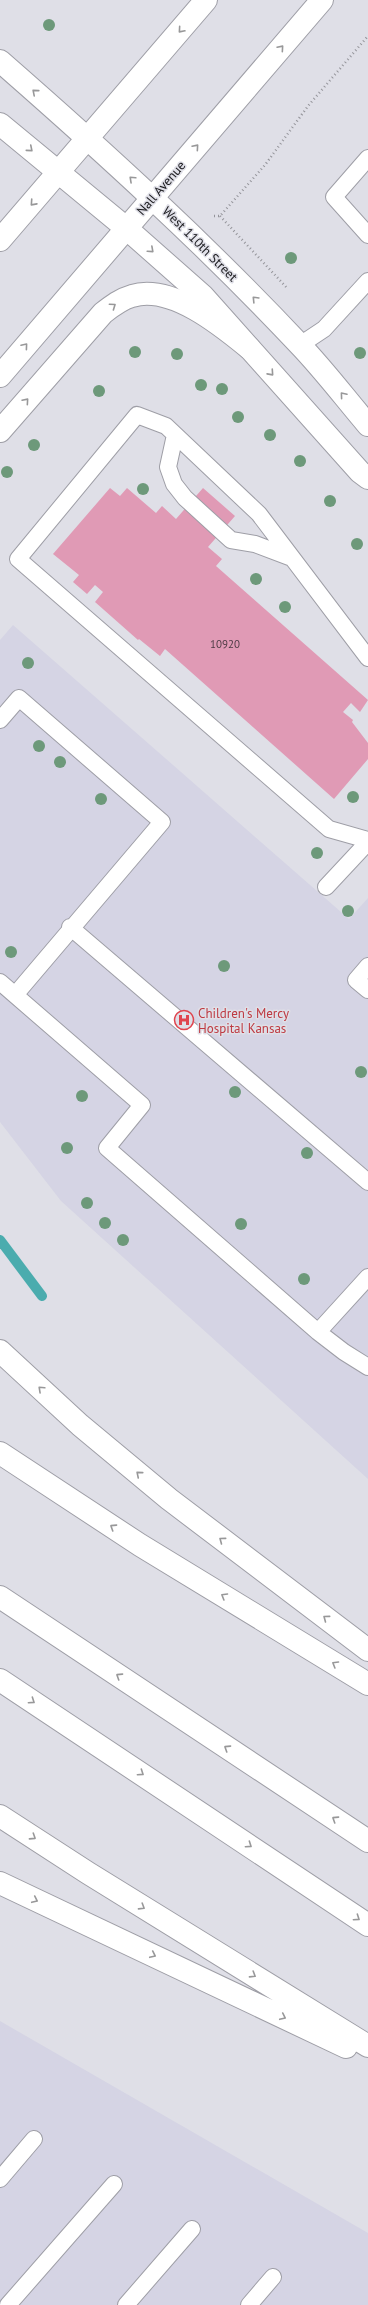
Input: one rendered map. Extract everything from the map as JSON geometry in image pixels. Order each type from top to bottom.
[{"type":"main road","points":[[0,240],[59,174],[206,0]]},
{"type":"main road","name":"Nall Avenue","points":[[0,376],[322,0]]},
{"type":"main road","name":"West 110th Street","points":[[0,61],[89,138],[152,198],[300,345],[368,425]]},
{"type":"main road","points":[[0,124],[126,228],[203,296],[360,472],[368,478]]},
{"type":"main road","points":[[0,431],[103,313],[117,302],[133,295],[150,294],[176,300],[196,308],[249,348]]},
{"type":"main road","points":[[0,1351],[80,1425],[169,1499],[368,1650]]},
{"type":"main road","points":[[0,1453],[140,1545],[368,1684]]},
{"type":"main road","points":[[0,1598],[368,1841]]},
{"type":"main road","points":[[0,1680],[368,1925]]},
{"type":"main road","points":[[0,1816],[88,1873],[368,2046]]},
{"type":"main road","points":[[0,1883],[368,2057]]},
{"type":"lane","points":[[368,158],[334,197],[368,235]]},
{"type":"lane","points":[[300,345],[324,329],[368,281]]},
{"type":"lane","points":[[326,887],[368,841],[330,829],[18,559],[137,415],[166,426],[259,514],[368,658]]},
{"type":"lane","points":[[175,435],[168,467],[174,484],[185,498],[231,540],[254,544],[293,558]]},
{"type":"lane","points":[[0,720],[19,698],[162,822],[14,995]]},
{"type":"lane","points":[[70,928],[368,1182]]},
{"type":"lane","points":[[368,966],[356,980],[368,990]]},
{"type":"lane","points":[[0,982],[142,1105],[107,1148],[318,1332],[344,1352],[368,1367]]},
{"type":"lane","points":[[318,1332],[368,1277]]},
{"type":"lane","points":[[0,2179],[34,2139]]},
{"type":"lane","points":[[8,2305],[114,2184]]},
{"type":"lane","points":[[126,2305],[192,2229]]},
{"type":"lane","points":[[249,2305],[273,2277]]},
{"type":"path","points":[[220,216],[265,165],[308,106],[368,36]]},
{"type":"path","points":[[214,216],[220,216],[290,290]]},
{"type":"shaded area","name":"Children's Mercy Hospital Kansas","points":[[13,625],[349,919],[368,898],[368,1479],[61,1201],[0,1122],[0,640]]},
{"type":"shaded area","points":[[0,2021],[368,2233],[368,2305],[0,2305]]},
{"type":"building","points":[[110,488],[120,496],[127,488],[156,513],[162,506],[176,519],[203,488],[235,516],[208,547],[222,559],[216,566],[368,700],[360,712],[351,703],[343,712],[353,720],[352,722],[368,743],[368,759],[334,799],[165,649],[160,656],[139,639],[138,640],[95,602],[103,592],[95,585],[87,594],[73,582],[79,575],[53,554]]},
{"type":"waterway","points":[[0,1240],[42,1296]]},
{"type":"place","name":"Children's Mercy Hospital Kansas","points":[[184,1020]]}]
